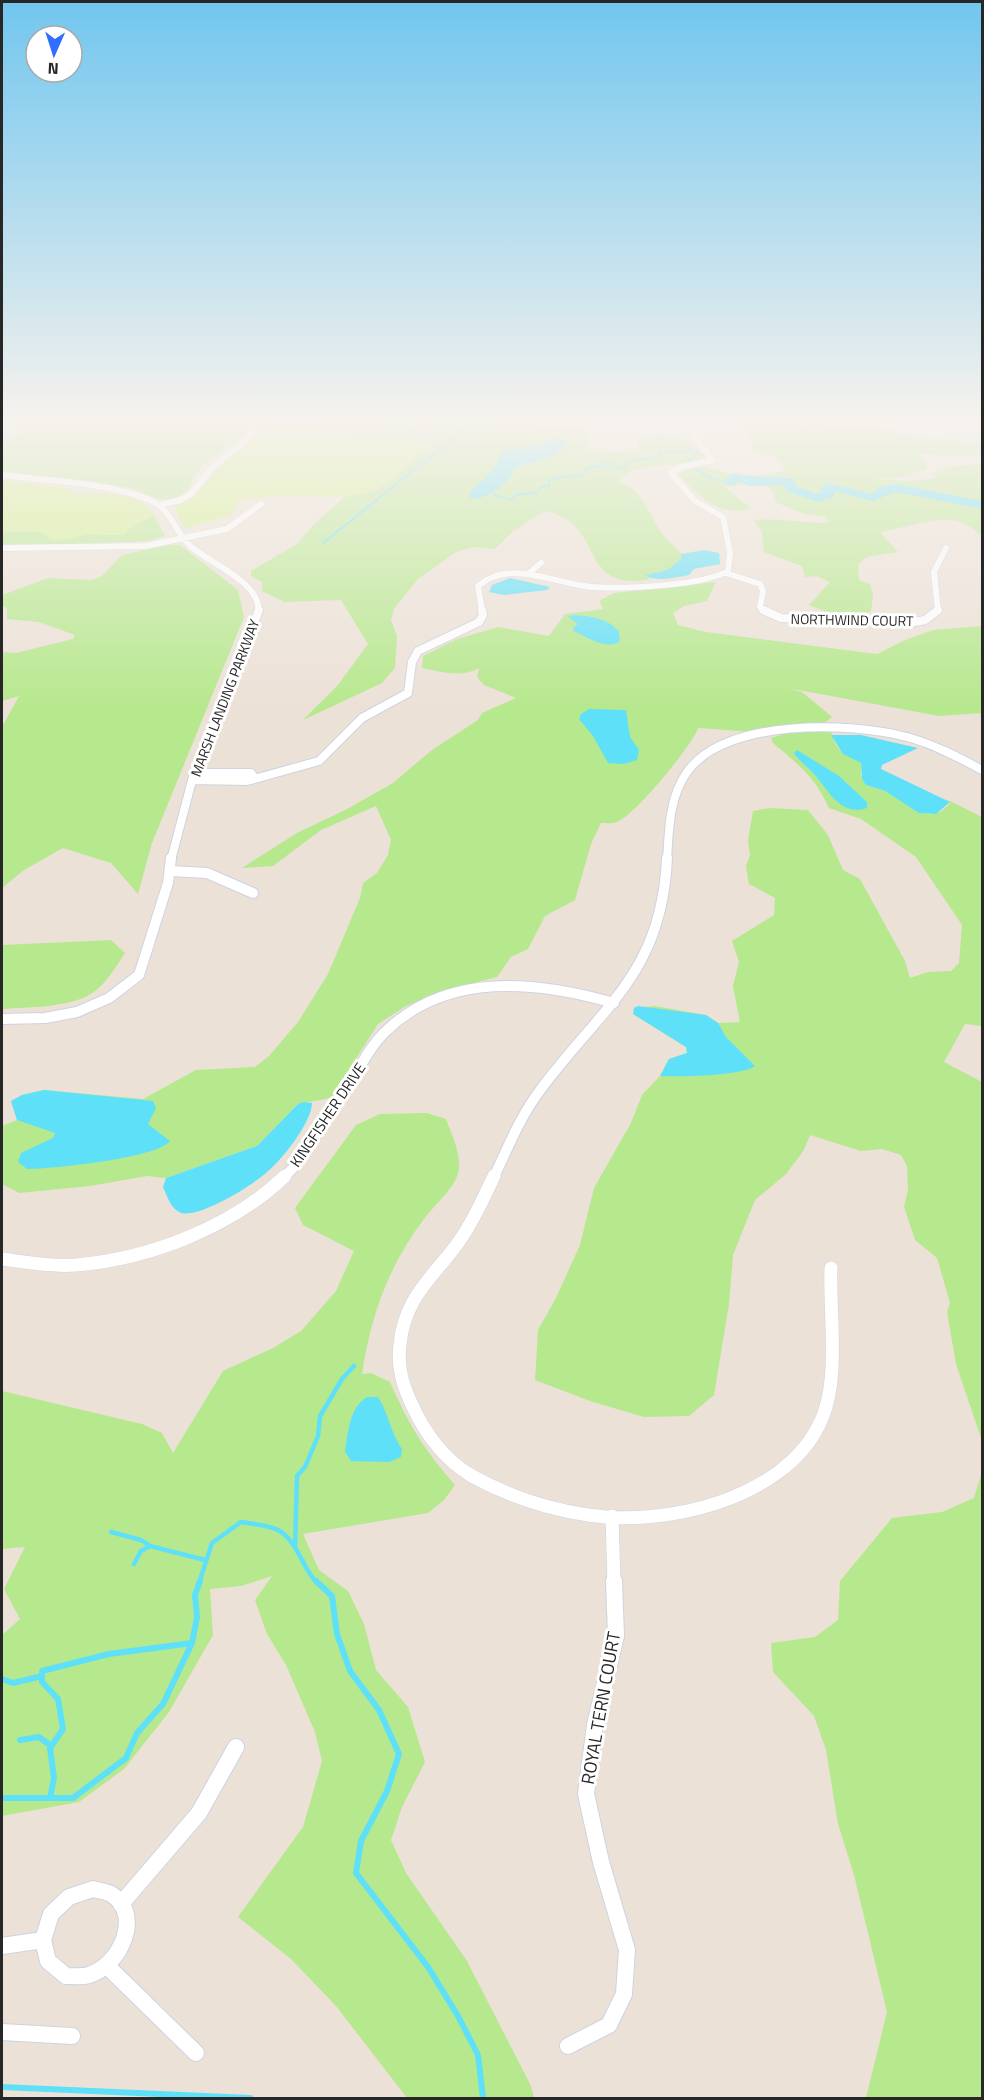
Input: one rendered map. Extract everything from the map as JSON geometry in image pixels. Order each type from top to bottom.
[{"type":"street","name":"MARSH LANDING PARKWAY","points":[[2,1019],[45,1018],[77,1012],[109,998],[133,981],[144,967],[157,910],[171,871],[173,847],[194,776],[259,609],[249,587],[182,537],[166,514]]},
{"type":"street","points":[[2,548],[126,548],[227,529],[247,514]]},
{"type":"street","points":[[194,776],[227,777],[247,781],[254,777],[298,769],[326,756],[362,718],[408,693],[412,662],[418,651],[480,622],[483,615],[477,589],[480,582],[502,574],[528,574],[579,585],[603,587],[692,581],[726,573],[730,568],[730,557],[723,517],[718,514]]},
{"type":"street","name":"NORTHWIND COURT","points":[[726,573],[760,584],[763,591],[759,599],[760,606],[774,616],[790,619],[910,623],[925,620],[938,612],[934,572],[946,548]]},
{"type":"street","points":[[528,574],[541,563]]},
{"type":"street","points":[[831,1268],[827,1405],[815,1434],[795,1461],[773,1479],[747,1494],[717,1506],[679,1514],[612,1516],[582,1515],[535,1506],[493,1489],[457,1467],[443,1454],[416,1419],[401,1381],[399,1350],[402,1328],[414,1299],[466,1233],[526,1110],[560,1063],[614,1002],[641,960],[660,913],[667,869],[668,822],[674,798],[685,775],[711,751],[736,740],[770,732],[817,726],[855,727],[912,737],[942,748],[982,770]]},
{"type":"street","points":[[973,764],[982,762]]},
{"type":"street","points":[[171,871],[207,873],[253,893]]},
{"type":"street","name":"KINGFISHER DRIVE","points":[[2,1259],[75,1265],[122,1257],[157,1247],[230,1216],[254,1203],[296,1165],[378,1040],[397,1021],[427,1003],[475,988],[514,984],[557,987],[614,1002]]},
{"type":"street","name":"ROYAL TERN COURT","points":[[568,2046],[609,2025],[624,1994],[627,1950],[601,1862],[586,1794],[595,1725],[616,1636],[612,1516]]},
{"type":"street","points":[[121,1904],[199,1813],[236,1747]]},
{"type":"street","points":[[93,1889],[111,1894],[121,1904],[126,1914],[126,1935],[120,1951],[107,1966],[90,1975],[66,1976],[48,1961],[43,1940],[51,1914],[69,1897],[93,1889]]},
{"type":"street","points":[[2,1946],[43,1940]]},
{"type":"street","points":[[107,1966],[196,2053]]},
{"type":"street","points":[[2,2032],[72,2036]]},
{"type":"green space","points":[[2,514],[154,515],[133,526],[123,535],[88,534],[70,539],[52,540],[41,532],[2,531]]},
{"type":"green space","points":[[178,514],[231,514],[230,516],[184,528]]},
{"type":"green space","points":[[325,514],[539,514],[512,532],[495,549],[473,547],[456,552],[418,579],[394,609],[391,620],[397,636],[395,668],[382,683],[303,720],[338,685],[368,644],[341,600],[285,602],[262,591],[262,582],[251,576],[251,571],[297,544]]},
{"type":"green space","points":[[553,514],[650,514],[662,534],[683,555],[683,560],[669,570],[647,575],[650,579],[627,581],[611,576],[601,567],[577,528],[564,518]]},
{"type":"green space","points":[[805,514],[982,514],[982,536],[967,525],[948,520],[924,522],[880,532],[898,552],[866,557],[858,565],[859,580],[870,584],[873,594],[871,612],[834,615],[809,605],[830,582],[816,576],[805,577],[802,566],[764,552],[762,532],[754,520],[829,523],[826,517]]},
{"type":"green space","points":[[154,515],[165,536],[147,541],[2,547],[2,531],[41,532],[70,539],[88,534],[123,535],[133,526]]},
{"type":"green space","points":[[180,545],[238,590],[244,617],[152,843],[138,894],[111,863],[63,848],[24,870],[2,888],[2,727],[19,696],[2,701],[2,652],[16,653],[73,639],[75,635],[39,622],[7,619],[7,608],[2,606],[2,595],[48,578],[92,580],[102,576],[122,555]]},
{"type":"green space","points":[[716,582],[707,601],[684,606],[673,613],[678,625],[706,632],[877,654],[933,630],[982,626],[982,713],[939,716],[788,688],[802,692],[832,717],[823,724],[754,732],[698,728],[686,749],[638,805],[617,822],[601,823],[591,844],[575,900],[545,916],[528,949],[511,957],[497,977],[440,992],[406,1006],[378,1024],[331,1098],[298,1104],[257,1146],[166,1178],[147,1176],[90,1186],[19,1193],[2,1184],[2,1126],[17,1120],[11,1101],[22,1095],[44,1090],[143,1099],[196,1070],[255,1067],[269,1056],[298,1022],[328,974],[360,898],[363,883],[377,873],[388,855],[391,840],[376,806],[321,830],[273,866],[242,868],[297,833],[347,809],[393,783],[432,750],[478,720],[482,713],[516,698],[484,685],[477,677],[479,668],[466,673],[429,670],[422,668],[423,656],[457,639],[498,627],[549,636],[565,614],[603,609],[599,601],[614,593]]},
{"type":"green space","points":[[831,730],[838,748],[861,763],[861,775],[866,785],[885,791],[925,813],[934,814],[942,811],[950,803],[948,800],[982,817],[982,1026],[965,1024],[944,1062],[982,1082],[982,1441],[956,1364],[947,1312],[950,1303],[937,1258],[915,1240],[904,1207],[908,1190],[907,1166],[901,1155],[882,1149],[861,1151],[810,1135],[804,1150],[786,1174],[755,1200],[733,1255],[729,1304],[714,1395],[689,1416],[644,1417],[590,1401],[535,1380],[538,1330],[556,1298],[580,1245],[594,1188],[631,1123],[642,1095],[660,1076],[669,1059],[687,1053],[686,1047],[633,1014],[634,1008],[655,1006],[706,1015],[718,1023],[740,1022],[733,986],[739,962],[732,941],[774,915],[775,898],[749,884],[746,866],[750,855],[748,840],[753,811],[770,808],[808,810],[828,835],[843,870],[860,879],[905,961],[910,978],[928,972],[951,971],[959,963],[962,925],[916,857],[861,819],[829,808],[812,780],[773,743],[771,738],[791,732]]},
{"type":"green space","points":[[111,940],[125,953],[105,982],[89,995],[58,1005],[2,1009],[2,945]]},
{"type":"green space","points":[[427,1113],[446,1119],[458,1155],[458,1174],[451,1188],[428,1213],[400,1255],[376,1312],[362,1374],[371,1373],[390,1382],[418,1436],[455,1485],[444,1500],[428,1513],[303,1534],[319,1570],[348,1591],[364,1624],[376,1670],[408,1707],[425,1762],[402,1807],[391,1840],[406,1873],[467,1961],[531,2086],[534,2098],[407,2098],[336,2006],[291,1959],[238,1917],[303,1827],[322,1761],[315,1732],[286,1665],[267,1634],[255,1600],[272,1576],[241,1586],[210,1589],[213,1635],[169,1712],[124,1769],[79,1802],[2,1816],[2,1635],[20,1619],[4,1589],[25,1547],[2,1549],[2,1391],[142,1424],[162,1433],[173,1453],[223,1371],[273,1348],[301,1331],[336,1291],[354,1251],[303,1225],[295,1208],[356,1125],[380,1114]]},
{"type":"green space","points":[[982,1472],[982,2098],[866,2098],[887,2012],[854,1875],[838,1824],[826,1750],[814,1716],[773,1672],[771,1643],[815,1637],[838,1620],[840,1581],[892,1518],[942,1512],[974,1498]]},
{"type":"water","points":[[704,550],[719,553],[720,564],[694,569],[689,575],[673,578],[655,579],[645,575],[668,570],[681,559],[681,554]]},
{"type":"water","points":[[510,578],[550,587],[547,590],[504,595],[489,592],[492,585]]},
{"type":"water","points":[[573,615],[592,617],[610,624],[619,632],[620,641],[615,644],[603,644],[574,631],[573,628],[578,624],[568,617]]},
{"type":"water","points":[[589,709],[626,710],[630,737],[639,750],[637,760],[624,764],[608,763],[593,736],[579,719],[581,714]]},
{"type":"water","points":[[831,735],[861,735],[918,748],[882,765],[881,769],[950,802],[936,814],[919,813],[885,791],[866,785],[862,779],[861,763],[843,754]]},
{"type":"water","points":[[797,750],[839,776],[867,802],[867,808],[850,809],[836,801],[796,756],[794,753]]},
{"type":"water","points":[[638,1006],[706,1015],[718,1023],[726,1037],[755,1066],[724,1074],[660,1076],[669,1059],[687,1053],[686,1047],[633,1014],[634,1008]]},
{"type":"water","points":[[44,1090],[153,1101],[156,1108],[148,1124],[170,1141],[146,1153],[126,1157],[80,1165],[27,1169],[18,1162],[21,1153],[53,1138],[55,1133],[17,1120],[11,1101],[22,1095]]},
{"type":"water","points":[[312,1103],[311,1111],[302,1130],[280,1159],[260,1178],[239,1192],[200,1211],[181,1213],[172,1205],[163,1187],[166,1178],[257,1146],[298,1104]]},
{"type":"water","points":[[367,1397],[378,1397],[382,1403],[402,1449],[401,1457],[389,1462],[351,1461],[345,1452],[353,1414]]},
{"type":"waterway","points":[[323,543],[359,514]]},
{"type":"waterway","points":[[295,1548],[297,1476],[305,1467],[318,1436],[320,1416],[342,1379],[354,1366]]},
{"type":"waterway","points":[[199,1583],[212,1543],[241,1522],[278,1530],[295,1548]]},
{"type":"waterway","points":[[111,1532],[141,1540],[150,1546]]},
{"type":"waterway","points":[[134,1564],[141,1551],[150,1546]]},
{"type":"waterway","points":[[150,1546],[205,1560]]},
{"type":"waterway","points":[[295,1548],[317,1583]]},
{"type":"waterway","points":[[192,1643],[197,1617],[195,1595],[200,1581]]},
{"type":"waterway","points":[[316,1581],[332,1596],[337,1634],[350,1671],[379,1710],[399,1754],[387,1791],[361,1841],[356,1873],[428,1967],[458,2016],[478,2055],[483,2098]]},
{"type":"waterway","points":[[42,1676],[42,1671],[109,1654],[192,1643]]},
{"type":"waterway","points":[[50,1798],[73,1798],[126,1758],[137,1733],[163,1704],[192,1643]]},
{"type":"waterway","points":[[2,1679],[13,1683],[42,1676]]},
{"type":"waterway","points":[[42,1676],[42,1682],[58,1699],[63,1729],[50,1748],[54,1778],[50,1798]]},
{"type":"waterway","points":[[20,1740],[39,1737],[50,1745]]},
{"type":"waterway","points":[[2,1798],[50,1798]]},
{"type":"waterway","points":[[2,2087],[250,2098]]}]
